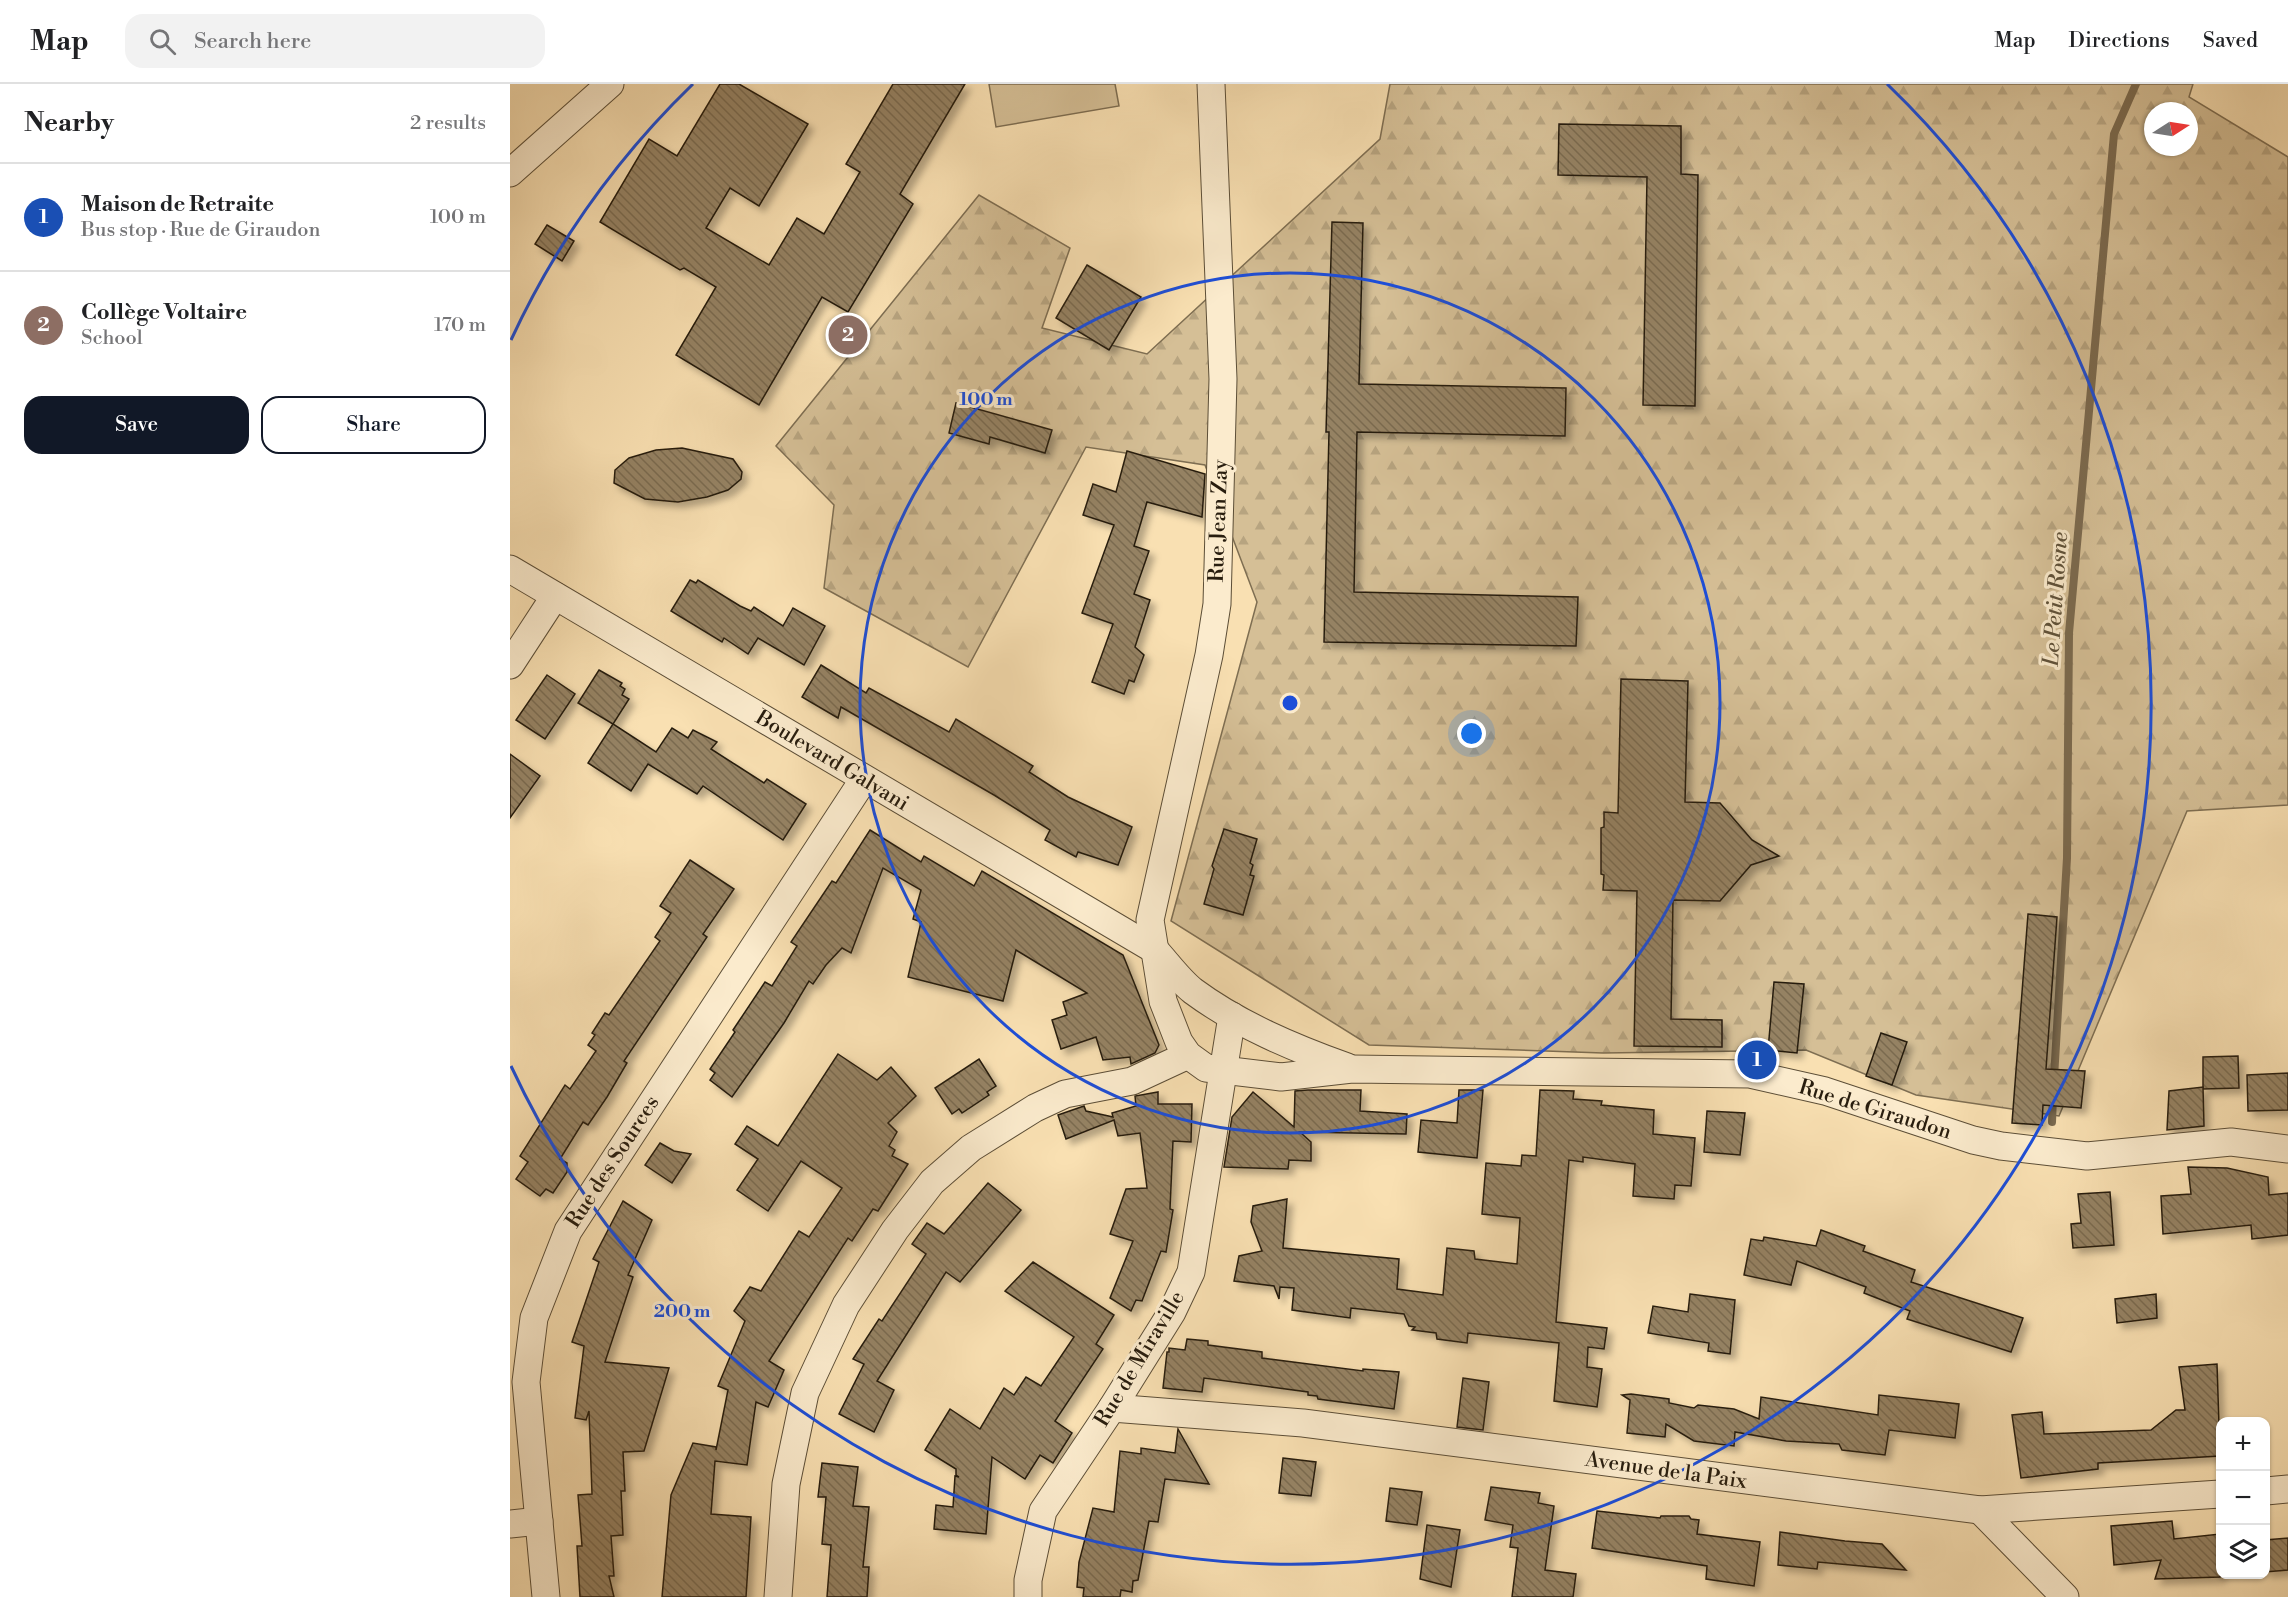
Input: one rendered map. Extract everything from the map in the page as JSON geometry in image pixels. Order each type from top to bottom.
[{"type":"street","points":[[510,173],[610,84]]},
{"type":"street","name":"Rue Jean Zay","points":[[1155,950],[1150,920],[1209,656],[1217,604],[1223,379],[1211,84]]},
{"type":"street","name":"Boulevard Galvani","points":[[510,570],[1155,950]]},
{"type":"street","points":[[510,664],[555,597]]},
{"type":"street","name":"Rue des Sources","points":[[546,1597],[526,1382],[534,1318],[568,1231],[864,779]]},
{"type":"street","points":[[1155,950],[1163,1001],[1170,1022],[1188,1055],[1206,1068],[1224,1072]]},
{"type":"street","name":"Rue de Giraudon","points":[[1155,950],[1191,990],[1232,1016],[1309,1053],[1352,1069]]},
{"type":"street","points":[[1170,1022],[1178,1001],[1191,990]]},
{"type":"street","name":"Rue de Miraville","points":[[1028,1597],[1028,1580],[1044,1511],[1172,1312],[1191,1272],[1232,1016]]},
{"type":"street","points":[[778,1597],[786,1484],[805,1393],[846,1305],[895,1230],[932,1182],[971,1148],[1035,1108],[1065,1094],[1132,1081],[1188,1055]]},
{"type":"street","name":"Rue de Giraudon","points":[[1224,1072],[1281,1077],[1352,1069],[1750,1074],[1825,1091],[1973,1140],[2087,1156],[2231,1142],[2288,1149]]},
{"type":"street","name":"Avenue de la Paix","points":[[1112,1408],[1303,1423],[1980,1510],[2216,1494]]},
{"type":"street","points":[[2270,1491],[2288,1490]]},
{"type":"street","points":[[1980,1510],[2065,1597]]},
{"type":"street","points":[[510,1524],[539,1521]]},
{"type":"green space","points":[[989,84],[1115,84],[1119,106],[996,127]]},
{"type":"green space","points":[[1390,84],[2193,84],[2189,97],[2197,102],[2144,102],[2144,156],[2198,156],[2198,102],[2288,157],[2288,805],[2187,811],[2059,1116],[1916,1095],[1806,1050],[1603,1053],[1369,1045],[1171,921],[1257,602],[1205,465],[1086,447],[968,667],[824,588],[834,505],[776,446],[979,195],[1070,248],[1042,328],[1147,354],[1380,139]]},
{"type":"building","points":[[720,84],[739,84],[808,124],[759,206],[730,188],[706,228],[769,265],[797,218],[824,234],[860,172],[846,164],[893,84],[965,84],[900,194],[913,204],[848,312],[822,297],[759,405],[676,355],[716,287],[684,268],[680,270],[600,222],[649,139],[677,156]]},
{"type":"building","points":[[1559,124],[1681,126],[1681,174],[1698,175],[1695,406],[1643,405],[1647,177],[1558,175]]},
{"type":"building","points":[[1332,222],[1363,223],[1359,384],[1566,388],[1565,436],[1357,432],[1354,592],[1578,597],[1576,646],[1324,642],[1329,432],[1326,432]]},
{"type":"building","points":[[547,225],[574,241],[562,261],[535,244]]},
{"type":"building","points":[[1087,265],[1141,297],[1109,350],[1056,318]]},
{"type":"building","points":[[956,403],[1052,430],[1045,453],[990,437],[989,444],[949,433]]},
{"type":"building","points":[[682,448],[733,459],[742,472],[741,479],[728,490],[707,497],[678,502],[645,499],[614,483],[615,470],[629,458],[656,450]]},
{"type":"building","points":[[1127,451],[1205,474],[1202,517],[1147,502],[1134,546],[1149,551],[1134,594],[1150,600],[1135,647],[1144,655],[1134,682],[1129,680],[1124,694],[1092,682],[1113,624],[1082,613],[1114,525],[1083,515],[1093,484],[1116,492]]},
{"type":"building","points":[[690,580],[696,583],[698,580],[751,611],[754,607],[783,626],[793,608],[825,626],[804,665],[758,638],[748,654],[724,638],[722,642],[671,611]]},
{"type":"building","points":[[821,665],[866,693],[869,688],[949,732],[956,719],[1033,766],[1029,772],[1068,797],[1132,827],[1118,865],[1078,852],[1076,857],[1045,840],[1050,830],[994,795],[841,707],[838,718],[802,697]]},
{"type":"building","points":[[599,670],[622,683],[620,686],[625,689],[622,695],[629,699],[613,724],[578,703]]},
{"type":"building","points":[[547,675],[575,694],[545,739],[516,720]]},
{"type":"building","points":[[1621,679],[1688,681],[1685,802],[1720,803],[1752,840],[1779,856],[1751,865],[1720,901],[1673,900],[1671,1019],[1722,1020],[1722,1047],[1634,1046],[1637,891],[1603,890],[1604,875],[1601,874],[1601,828],[1604,827],[1604,812],[1618,813]]},
{"type":"building","points":[[613,724],[656,752],[672,728],[688,738],[693,730],[717,742],[711,749],[764,783],[767,779],[806,804],[783,840],[703,786],[697,794],[648,764],[631,791],[588,763]]},
{"type":"building","points":[[510,754],[540,776],[510,818]]},
{"type":"building","points":[[1224,829],[1257,839],[1250,863],[1253,865],[1250,875],[1254,876],[1243,915],[1204,904],[1214,869],[1212,866]]},
{"type":"building","points":[[870,830],[921,862],[924,856],[974,886],[982,871],[1123,955],[1159,1045],[1155,1053],[1131,1064],[1130,1057],[1103,1060],[1096,1037],[1061,1049],[1052,1020],[1067,1015],[1063,1002],[1087,993],[1016,950],[1003,1001],[908,977],[921,922],[913,919],[921,890],[883,868],[851,953],[842,948],[813,984],[809,981],[784,1023],[732,1097],[710,1080],[715,1073],[710,1069],[735,1032],[733,1030],[765,982],[772,986],[797,946],[791,942],[832,881],[836,883]]},
{"type":"building","points":[[690,860],[734,889],[703,934],[707,937],[624,1061],[627,1063],[607,1097],[588,1125],[583,1122],[560,1159],[567,1163],[567,1172],[553,1193],[546,1189],[540,1196],[516,1179],[528,1162],[520,1156],[565,1085],[570,1089],[596,1051],[588,1045],[595,1035],[592,1033],[605,1013],[609,1015],[660,941],[655,937],[671,913],[660,906]]},
{"type":"building","points":[[2028,914],[2057,917],[2046,1069],[2085,1071],[2081,1108],[2043,1105],[2042,1125],[2012,1123]]},
{"type":"building","points":[[1774,982],[1804,984],[1797,1053],[1768,1050]]},
{"type":"building","points":[[1881,1033],[1907,1042],[1892,1085],[1866,1076]]},
{"type":"building","points":[[838,1054],[877,1080],[891,1067],[916,1096],[888,1123],[897,1132],[889,1146],[895,1150],[892,1156],[908,1164],[878,1211],[873,1209],[852,1241],[848,1238],[769,1361],[784,1370],[768,1407],[756,1402],[747,1465],[715,1461],[711,1514],[751,1517],[746,1597],[662,1597],[671,1495],[693,1443],[716,1447],[716,1450],[728,1390],[718,1386],[745,1321],[734,1311],[750,1287],[761,1291],[799,1231],[809,1237],[842,1188],[801,1161],[768,1211],[737,1190],[758,1159],[735,1144],[747,1126],[778,1146]]},
{"type":"building","points":[[2238,1056],[2239,1088],[2203,1089],[2203,1057]]},
{"type":"building","points":[[979,1059],[996,1086],[987,1092],[989,1095],[962,1113],[959,1109],[952,1114],[935,1088]]},
{"type":"building","points":[[2288,1073],[2288,1110],[2248,1111],[2247,1075]]},
{"type":"building","points":[[2203,1087],[2204,1126],[2167,1130],[2169,1091]]},
{"type":"building","points":[[1361,1090],[1360,1111],[1407,1114],[1406,1134],[1300,1132],[1311,1142],[1311,1161],[1289,1160],[1288,1169],[1224,1167],[1232,1117],[1253,1092],[1294,1127],[1295,1091]]},
{"type":"building","points":[[1459,1090],[1483,1090],[1477,1158],[1418,1152],[1421,1120],[1457,1123]]},
{"type":"building","points":[[1540,1090],[1574,1091],[1573,1099],[1602,1101],[1601,1105],[1654,1110],[1653,1134],[1695,1138],[1691,1186],[1675,1185],[1674,1199],[1633,1196],[1635,1164],[1583,1157],[1583,1162],[1569,1160],[1556,1322],[1607,1328],[1604,1349],[1588,1347],[1587,1367],[1602,1369],[1597,1407],[1554,1401],[1559,1343],[1468,1333],[1467,1343],[1437,1339],[1436,1333],[1412,1330],[1415,1327],[1409,1326],[1404,1314],[1351,1308],[1350,1318],[1292,1310],[1294,1288],[1280,1287],[1279,1299],[1274,1286],[1234,1281],[1239,1256],[1262,1251],[1251,1222],[1253,1206],[1287,1199],[1283,1248],[1399,1259],[1397,1289],[1443,1295],[1447,1248],[1474,1251],[1475,1259],[1517,1264],[1520,1218],[1482,1214],[1486,1163],[1521,1166],[1522,1155],[1536,1156]]},
{"type":"building","points":[[1158,1092],[1158,1104],[1192,1104],[1191,1142],[1173,1141],[1170,1209],[1173,1210],[1166,1252],[1161,1251],[1142,1301],[1136,1300],[1131,1311],[1110,1298],[1133,1241],[1110,1234],[1126,1189],[1147,1188],[1140,1133],[1118,1136],[1114,1120],[1066,1139],[1058,1115],[1084,1106],[1086,1111],[1113,1117],[1112,1113],[1136,1106],[1135,1096]]},
{"type":"building","points":[[1707,1111],[1745,1113],[1740,1155],[1704,1152]]},
{"type":"building","points":[[660,1143],[674,1151],[691,1154],[672,1183],[645,1165]]},
{"type":"building","points":[[2188,1167],[2227,1168],[2268,1177],[2269,1195],[2288,1193],[2288,1235],[2252,1239],[2251,1225],[2163,1234],[2161,1196],[2191,1194]]},
{"type":"building","points":[[988,1183],[1021,1210],[960,1282],[946,1272],[877,1381],[894,1390],[874,1432],[839,1414],[864,1364],[853,1359],[879,1319],[882,1321],[926,1254],[912,1244],[927,1223],[944,1234]]},
{"type":"building","points":[[2110,1192],[2114,1245],[2073,1248],[2071,1224],[2081,1223],[2078,1194]]},
{"type":"building","points":[[623,1201],[652,1220],[628,1275],[633,1277],[605,1362],[669,1368],[644,1451],[623,1452],[625,1491],[621,1491],[623,1535],[611,1536],[614,1576],[609,1576],[614,1597],[580,1597],[577,1546],[582,1546],[578,1495],[592,1494],[589,1411],[586,1420],[575,1418],[584,1346],[572,1342],[599,1262],[593,1259]]},
{"type":"building","points":[[1821,1230],[1865,1246],[1863,1251],[1915,1270],[1911,1282],[2023,1318],[2011,1352],[1907,1319],[1910,1311],[1864,1293],[1866,1287],[1797,1261],[1791,1285],[1744,1275],[1751,1239],[1763,1241],[1764,1237],[1816,1246]]},
{"type":"building","points":[[1033,1262],[1114,1315],[1096,1344],[1103,1349],[1055,1421],[1072,1433],[1053,1463],[1040,1455],[1025,1479],[992,1457],[986,1534],[934,1529],[936,1505],[953,1507],[955,1476],[959,1477],[956,1475],[956,1469],[925,1450],[950,1409],[980,1429],[1004,1388],[1014,1395],[1026,1377],[1041,1386],[1074,1337],[1005,1291]]},
{"type":"building","points":[[1690,1294],[1735,1300],[1730,1354],[1708,1351],[1709,1343],[1648,1333],[1653,1306],[1688,1312]]},
{"type":"building","points":[[2156,1294],[2157,1318],[2117,1323],[2115,1299]]},
{"type":"building","points":[[1187,1339],[1208,1341],[1208,1345],[1262,1352],[1262,1358],[1363,1371],[1363,1369],[1399,1372],[1394,1409],[1318,1399],[1317,1396],[1308,1395],[1308,1392],[1204,1378],[1202,1392],[1163,1388],[1167,1352],[1169,1348],[1185,1350]]},
{"type":"building","points":[[2217,1364],[2219,1417],[2216,1417],[2216,1456],[2098,1463],[2098,1469],[2021,1478],[2012,1415],[2042,1412],[2044,1434],[2151,1430],[2176,1410],[2185,1410],[2179,1367]]},
{"type":"building","points":[[1463,1378],[1489,1382],[1483,1430],[1457,1427]]},
{"type":"building","points":[[1622,1395],[1669,1399],[1669,1403],[1694,1408],[1698,1405],[1734,1409],[1759,1419],[1761,1397],[1878,1415],[1879,1395],[1959,1404],[1955,1438],[1889,1430],[1885,1455],[1842,1450],[1839,1444],[1786,1441],[1735,1432],[1734,1446],[1694,1441],[1666,1424],[1665,1437],[1627,1433],[1630,1400]]},
{"type":"building","points":[[1178,1429],[1209,1484],[1165,1479],[1158,1522],[1149,1521],[1138,1580],[1133,1581],[1132,1592],[1121,1590],[1120,1597],[1083,1597],[1084,1588],[1077,1587],[1079,1562],[1093,1508],[1114,1512],[1120,1451],[1141,1454],[1141,1448],[1175,1453]]},
{"type":"building","points":[[1283,1458],[1316,1462],[1311,1496],[1279,1493]]},
{"type":"building","points":[[822,1463],[858,1467],[853,1506],[869,1507],[863,1567],[869,1567],[867,1597],[827,1597],[831,1545],[822,1544],[826,1497],[818,1497]]},
{"type":"building","points":[[1491,1487],[1540,1493],[1538,1503],[1554,1506],[1545,1570],[1576,1574],[1573,1597],[1512,1597],[1518,1548],[1510,1547],[1513,1525],[1485,1520]]},
{"type":"building","points":[[1390,1488],[1422,1492],[1417,1525],[1386,1521]]},
{"type":"building","points":[[1597,1511],[1660,1518],[1661,1516],[1689,1516],[1691,1519],[1699,1520],[1697,1534],[1760,1542],[1754,1586],[1706,1579],[1707,1566],[1592,1548]]},
{"type":"building","points":[[2172,1521],[2174,1539],[2216,1534],[2216,1577],[2155,1579],[2161,1560],[2114,1565],[2111,1526]]},
{"type":"building","points":[[1427,1525],[1460,1530],[1451,1587],[1420,1579]]},
{"type":"building","points":[[1780,1532],[1882,1544],[1906,1570],[1818,1562],[1817,1569],[1778,1565]]},
{"type":"building","points":[[2288,1538],[2288,1570],[2270,1572],[2270,1540]]},
{"type":"waterway","name":"Le Petit Rosne","points":[[2054,1078],[2067,858],[2069,633],[2114,134],[2136,84]]},
{"type":"waterway","name":"Le Petit Rosne","points":[[2052,1122],[2053,1097]]},
{"type":"place","name":"Collège Voltaire","points":[[848,335]]},
{"type":"place","name":"Maison de Retraite","points":[[1757,1060]]}]
